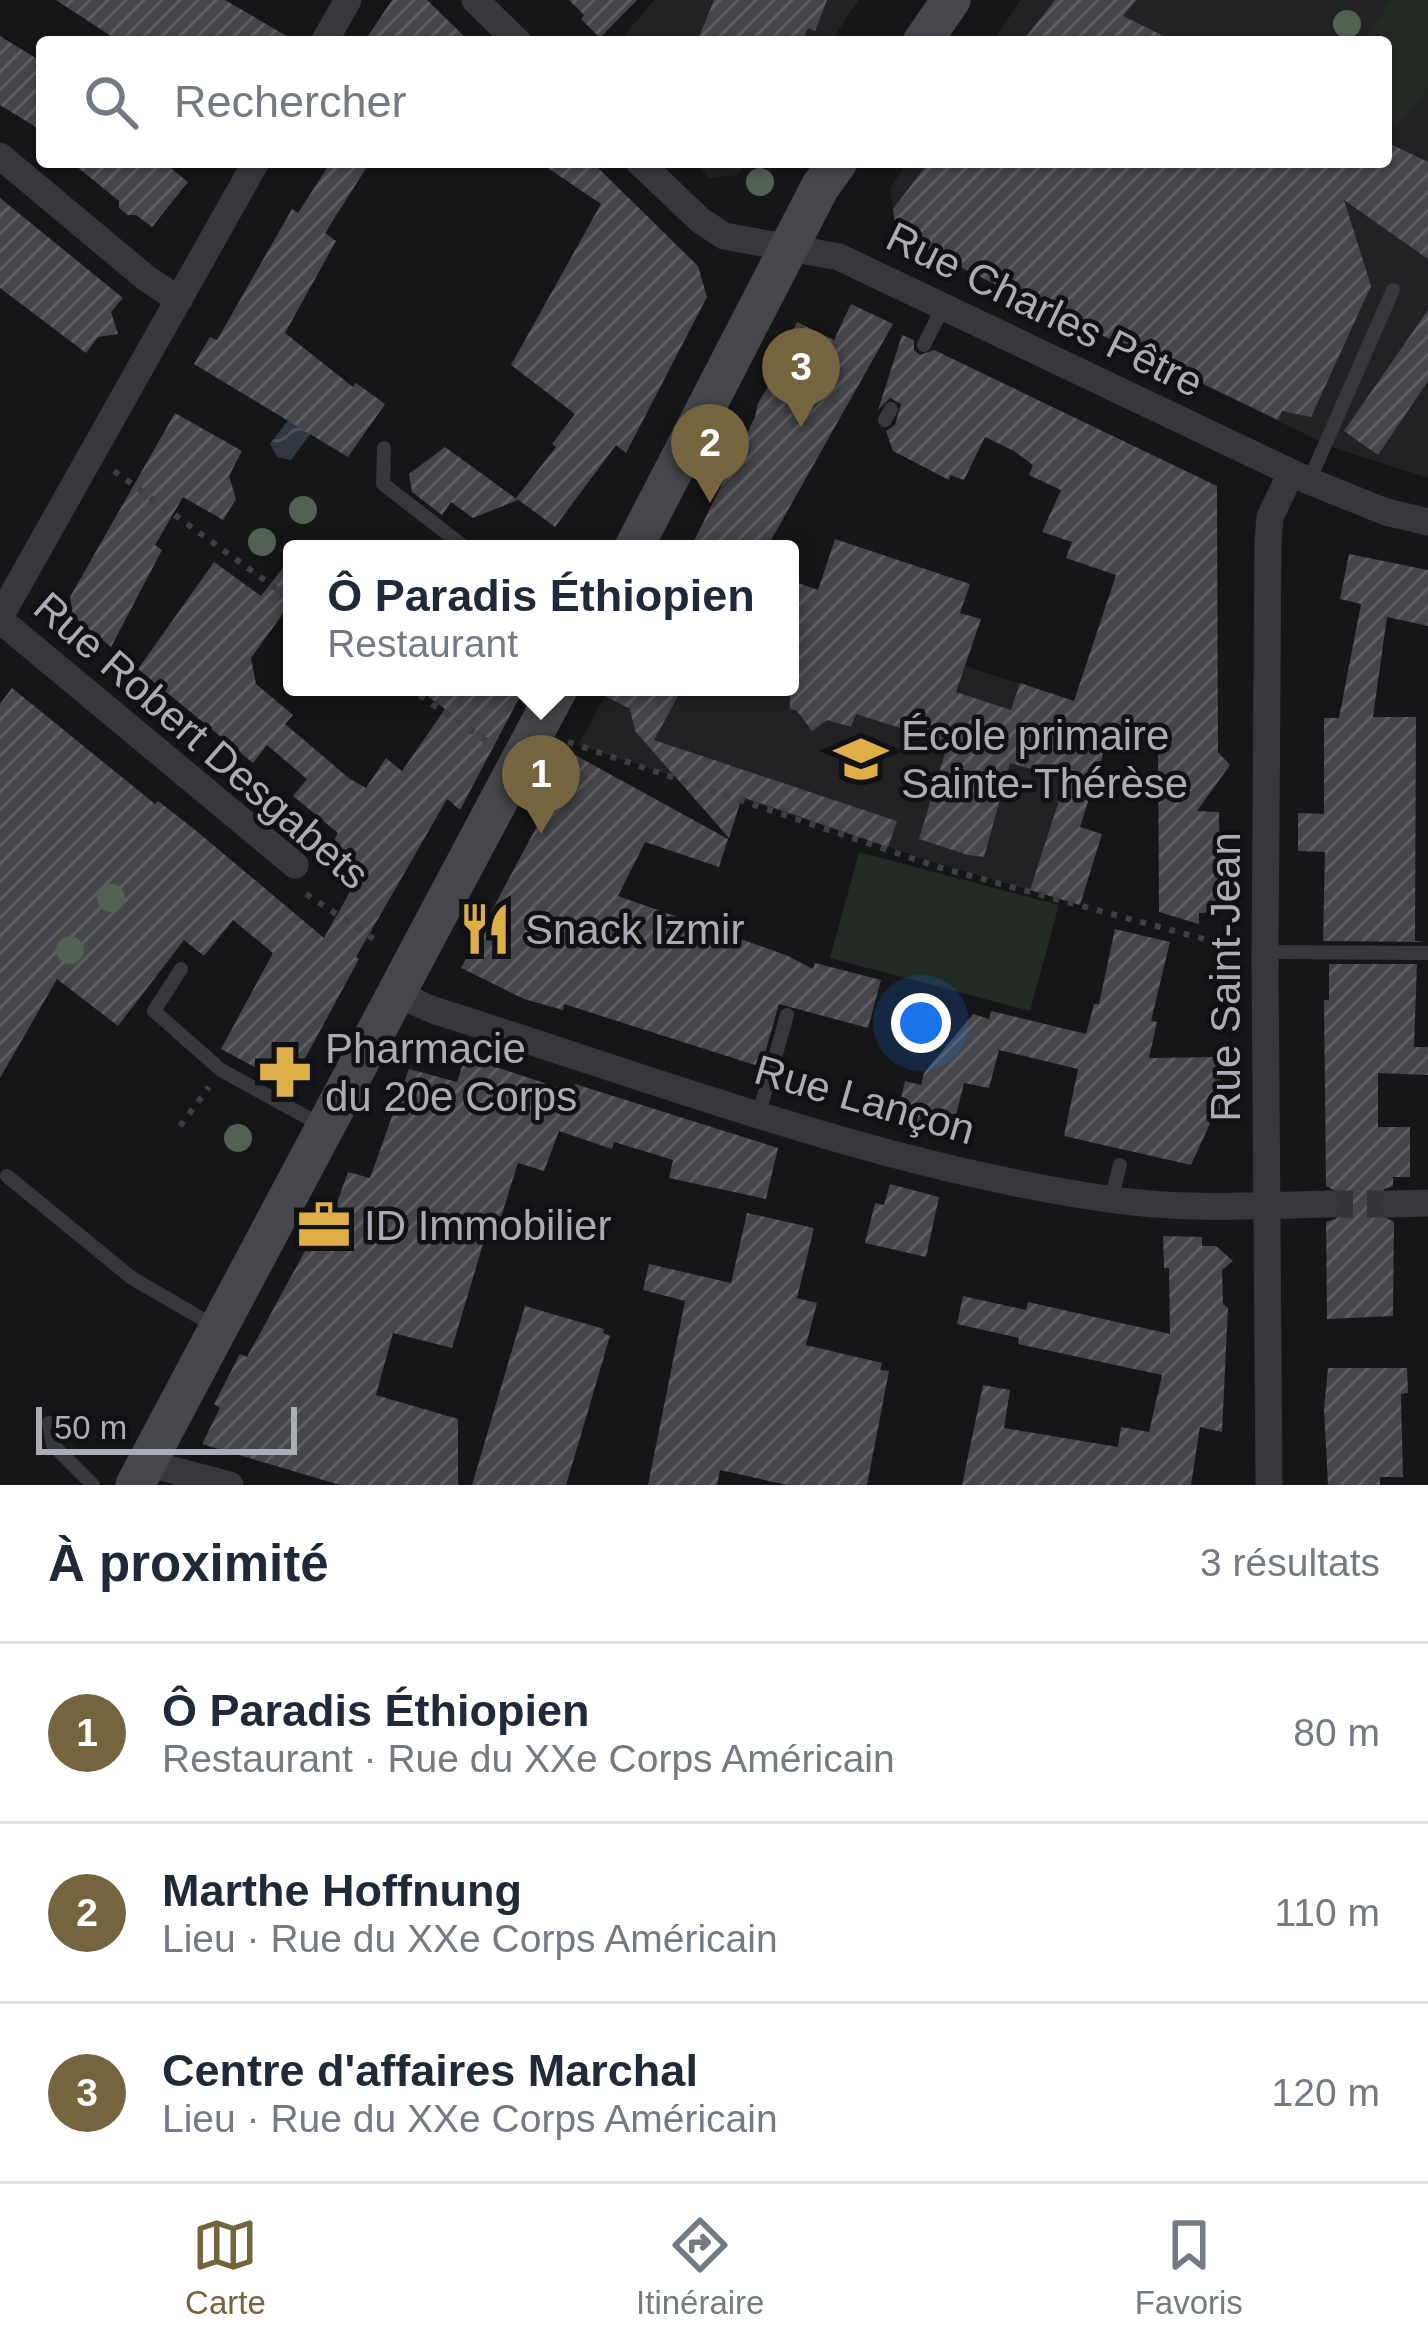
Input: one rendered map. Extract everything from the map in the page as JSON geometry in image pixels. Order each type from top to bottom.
[{"type":"main road","points":[[926,36],[951,0]]},
{"type":"main road","points":[[638,540],[834,168]]},
{"type":"main road","points":[[140,1474],[554,696]]},
{"type":"street","points":[[327,36],[348,0]]},
{"type":"street","points":[[475,0],[512,36]]},
{"type":"street","points":[[0,156],[179,300]]},
{"type":"street","points":[[0,618],[253,168]]},
{"type":"street","name":"Rue Charles Pêtre","points":[[645,168],[724,236],[839,257],[1300,477],[1386,512],[1428,522]]},
{"type":"street","name":"Rue Saint-Jean","points":[[1269,1485],[1268,541],[1270,518],[1300,477]]},
{"type":"street","name":"Rue Robert Desgabets","points":[[0,618],[295,865]]},
{"type":"street","name":"Rue Lançon","points":[[402,978],[433,1010],[913,1160],[1112,1200],[1326,1204]]},
{"type":"street","points":[[1394,1204],[1428,1203]]},
{"type":"street","points":[[140,1474],[230,1485]]},
{"type":"lane","points":[[1300,477],[1393,290]]},
{"type":"lane","points":[[924,345],[944,306]]},
{"type":"lane","points":[[384,448],[383,484],[455,540]]},
{"type":"lane","points":[[1265,956],[1428,953]]},
{"type":"lane","points":[[181,969],[154,1011],[221,1070],[326,1128]]},
{"type":"lane","points":[[759,1113],[787,1015]]},
{"type":"lane","points":[[1112,1200],[1120,1165]]},
{"type":"lane","points":[[7,1176],[132,1278],[218,1329]]},
{"type":"lane","points":[[49,1423],[53,1444],[93,1485]]},
{"type":"path","points":[[89,459],[118,473],[283,593]]},
{"type":"path","points":[[420,696],[518,763]]},
{"type":"path","points":[[538,726],[577,746],[938,868],[1265,956]]},
{"type":"path","name":"Rue Robert Desgabets","points":[[295,865],[299,889],[402,978]]},
{"type":"path","points":[[180,1126],[221,1070]]},
{"type":"shaded area","points":[[654,0],[859,0],[834,36],[624,36]]},
{"type":"shaded area","points":[[1021,0],[1428,0],[1428,478],[1334,448],[938,257],[895,225],[890,188],[904,168],[1392,168],[1392,36],[996,36]]},
{"type":"shaded area","points":[[1393,0],[1428,0],[1428,87],[1398,126],[1392,122],[1392,36],[1366,36]]},
{"type":"shaded area","points":[[700,168],[742,168],[737,175],[710,178]]},
{"type":"shaded area","name":"École primaire Sainte-Thérèse","points":[[799,614],[1116,714],[1057,898],[578,745],[605,696],[799,696]]},
{"type":"shaded area","points":[[859,852],[1059,905],[1030,1011],[830,958]]},
{"type":"water","points":[[301,403],[322,418],[291,460],[277,457],[270,444]]},
{"type":"building","points":[[56,0],[225,0],[287,36],[111,36]]},
{"type":"building","points":[[392,0],[427,0],[464,36],[368,36]]},
{"type":"building","points":[[569,0],[637,0],[602,36],[581,19],[584,15]]},
{"type":"building","points":[[714,0],[827,0],[815,31],[808,28],[805,36],[699,36]]},
{"type":"building","points":[[1055,0],[1136,0],[1123,16],[1164,36],[1027,36]]},
{"type":"building","points":[[0,36],[36,58],[36,127],[0,105]]},
{"type":"building","points":[[1392,145],[1428,162],[1428,259],[1344,200],[1371,286],[1311,417],[1282,411],[1278,420],[939,257],[895,225],[893,209],[924,168],[1392,168]]},
{"type":"building","points":[[78,168],[170,168],[188,182],[152,227],[119,208],[119,201]]},
{"type":"building","points":[[327,168],[366,168],[325,233],[336,241],[285,333],[353,387],[356,383],[385,404],[348,457],[194,364],[210,337],[217,340],[292,209],[298,213]]},
{"type":"building","points":[[548,168],[598,168],[698,266],[707,297],[626,453],[616,445],[555,527],[516,498],[575,414],[511,365],[601,204]]},
{"type":"building","points":[[0,198],[123,298],[111,312],[118,334],[98,337],[86,353],[0,288]]},
{"type":"building","points":[[851,304],[893,324],[771,540],[694,540],[758,403],[786,358],[781,356],[797,322],[834,340]]},
{"type":"building","points":[[1428,310],[1428,381],[1378,455],[1344,431]]},
{"type":"building","points":[[902,335],[914,340],[914,350],[920,355],[934,350],[1217,486],[1218,752],[1230,765],[1197,811],[1219,812],[1220,912],[1199,913],[1199,924],[1159,912],[1158,742],[1108,738],[1080,827],[1102,834],[1080,905],[1030,890],[1066,779],[1010,763],[984,857],[968,855],[919,839],[948,743],[856,714],[851,727],[827,720],[812,731],[790,709],[790,696],[799,696],[799,583],[818,590],[835,539],[970,584],[960,613],[981,619],[956,692],[1011,710],[1020,683],[1074,701],[1116,575],[1066,558],[1072,542],[1042,532],[1061,490],[1029,475],[1033,465],[1014,451],[985,437],[964,480],[950,475],[949,480],[893,451],[886,431],[895,425],[901,404],[890,398],[878,410]]},
{"type":"building","points":[[175,413],[242,451],[229,476],[236,499],[223,520],[183,497],[155,545],[162,550],[111,647],[73,616],[70,597]]},
{"type":"building","points":[[445,447],[518,500],[473,518],[451,502],[442,515],[412,492],[409,474]]},
{"type":"building","points":[[1349,554],[1428,570],[1428,626],[1387,617],[1373,717],[1416,717],[1415,941],[1428,942],[1323,941],[1325,852],[1298,851],[1298,813],[1324,814],[1324,718],[1339,718],[1361,604],[1340,599]]},
{"type":"building","points":[[214,562],[261,596],[283,568],[283,614],[251,658],[256,684],[293,715],[285,724],[366,788],[386,758],[402,771],[445,709],[427,696],[520,696],[460,810],[447,799],[356,957],[290,1086],[221,1049],[273,953],[233,920],[204,956],[184,940],[118,1026],[57,979],[0,1078],[0,704],[12,688],[155,804],[158,801],[194,829],[324,938],[360,874],[328,851],[338,833],[293,796],[307,779],[267,745],[253,763],[138,669]]},
{"type":"building","points":[[605,696],[678,696],[654,740],[897,821],[888,847],[742,797],[729,838],[635,731],[630,709]]},
{"type":"building","points":[[575,755],[728,839],[719,867],[645,842],[618,896],[786,955],[813,969],[815,963],[881,980],[868,1028],[779,1004],[761,1067],[564,1004],[563,1010],[524,999],[461,968]]},
{"type":"building","points":[[1115,929],[1170,942],[1151,1021],[1157,1022],[1149,1058],[1221,1057],[1220,1117],[1213,1117],[1191,1165],[1064,1136],[1078,1069],[999,1050],[989,1088],[964,1083],[954,1123],[935,1118],[908,1139],[915,1111],[899,1107],[905,1081],[921,1085],[924,1073],[973,1014],[989,1019],[991,1011],[1086,1034],[1094,1004],[1099,1004]]},
{"type":"building","points":[[1329,964],[1417,964],[1414,1047],[1428,1047],[1428,1075],[1378,1073],[1378,1127],[1410,1127],[1410,1177],[1393,1177],[1393,1186],[1384,1189],[1376,1203],[1379,1214],[1394,1222],[1393,1316],[1327,1319],[1326,1222],[1336,1219],[1344,1205],[1341,1194],[1326,1186],[1324,1000],[1329,1000]]},
{"type":"building","points":[[465,1057],[572,1092],[575,1084],[778,1148],[766,1199],[669,1178],[673,1160],[614,1142],[612,1149],[559,1131],[544,1171],[518,1163],[501,1217],[492,1214],[452,1348],[393,1333],[376,1395],[458,1419],[458,1485],[340,1485],[202,1444],[220,1408],[214,1404],[240,1354],[247,1357],[328,1209],[334,1211],[348,1172],[370,1178],[409,1069],[457,1082]]},
{"type":"building","points":[[890,1184],[939,1197],[926,1257],[865,1243],[875,1203],[884,1205]]},
{"type":"building","points":[[747,1213],[814,1228],[797,1298],[817,1303],[806,1345],[882,1363],[880,1370],[889,1371],[867,1485],[787,1485],[720,1470],[717,1485],[648,1485],[685,1301],[643,1290],[649,1264],[731,1283]]},
{"type":"building","points":[[1163,1236],[1202,1237],[1202,1246],[1216,1246],[1233,1261],[1222,1270],[1223,1304],[1228,1308],[1222,1432],[1200,1427],[1191,1485],[962,1485],[983,1385],[1010,1390],[1004,1428],[1118,1447],[1121,1427],[1149,1432],[1162,1375],[1018,1344],[1019,1338],[957,1324],[963,1296],[1026,1310],[1028,1302],[1170,1334],[1169,1268],[1164,1268]]},
{"type":"building","points":[[525,1306],[604,1329],[610,1336],[588,1411],[566,1485],[472,1485]]},
{"type":"building","points":[[1328,1368],[1407,1368],[1408,1393],[1401,1394],[1403,1477],[1380,1477],[1380,1485],[1328,1485],[1324,1409]]},
{"type":"tunnel","points":[[1326,1204],[1394,1204]]},
{"type":"place","name":"Centre d'affaires Marchal","points":[[801,427]]},
{"type":"place","name":"Marthe Hoffnung","points":[[710,503]]},
{"type":"place","name":"École primaire Sainte-Thérèse","points":[[861,759]]},
{"type":"place","name":"Ô Paradis Éthiopien","points":[[541,834]]},
{"type":"place","name":"Snack Izmir","points":[[485,929]]},
{"type":"place","name":"Pharmacie du 20e Corps","points":[[285,1072]]},
{"type":"place","name":"ID Immobilier","points":[[324,1225]]}]
